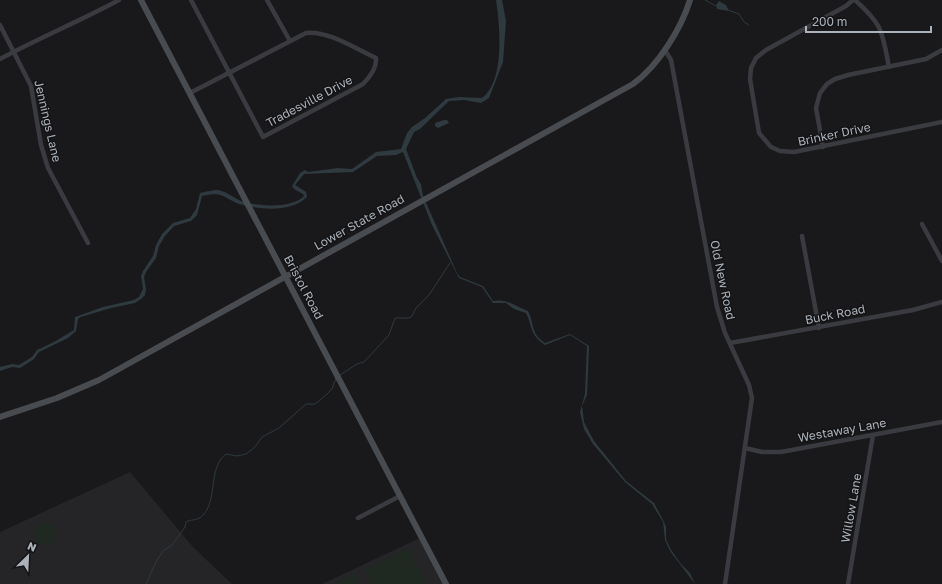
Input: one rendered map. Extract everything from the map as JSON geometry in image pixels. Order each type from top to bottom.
[{"type":"main road","name":"Bristol Road","points":[[141,0],[446,584]]},
{"type":"main road","name":"Lower State Road","points":[[0,417],[57,398],[99,380],[633,84],[652,68],[665,50],[682,21],[690,0]]},
{"type":"street","points":[[0,59],[14,51],[80,21],[119,0]]},
{"type":"street","points":[[191,0],[228,73]]},
{"type":"street","points":[[268,0],[290,41]]},
{"type":"street","points":[[854,0],[872,16],[880,26],[889,66]]},
{"type":"street","name":"Brinker Drive","points":[[854,0],[846,6],[763,52],[754,62],[750,73],[758,129],[768,144],[780,151],[789,153],[942,122]]},
{"type":"street","name":"Jennings Lane","points":[[0,25],[31,86],[41,145],[48,168],[88,243]]},
{"type":"street","name":"Tradesville Drive","points":[[190,93],[228,73],[306,33],[313,32],[325,35],[376,58],[373,71],[363,84],[263,137],[228,73]]},
{"type":"street","name":"Old New Road","points":[[665,50],[671,60],[717,308],[730,343],[752,393],[725,584]]},
{"type":"street","points":[[823,147],[816,108],[817,99],[823,89],[838,78],[926,59],[934,56],[942,50]]},
{"type":"street","points":[[922,224],[942,261]]},
{"type":"street","points":[[802,236],[819,328]]},
{"type":"street","name":"Buck Road","points":[[730,343],[913,310],[942,302]]},
{"type":"street","name":"Westaway Lane","points":[[745,448],[762,452],[781,452],[942,422]]},
{"type":"street","name":"Willow Lane","points":[[848,584],[873,435]]},
{"type":"street","points":[[358,518],[400,496]]},
{"type":"shaded area","points":[[496,0],[502,0],[506,21],[503,62],[489,98],[481,103],[464,100],[449,101],[420,129],[414,132],[406,149],[417,178],[421,184],[423,196],[460,277],[483,286],[493,301],[498,300],[507,302],[528,311],[537,336],[545,343],[570,334],[589,346],[587,395],[582,406],[584,422],[594,441],[626,481],[654,503],[666,527],[666,539],[671,550],[681,564],[690,573],[695,584],[670,551],[665,540],[663,522],[652,504],[625,482],[593,444],[584,429],[580,412],[585,394],[587,346],[570,335],[545,345],[534,334],[526,313],[514,309],[506,303],[493,303],[482,287],[459,278],[432,225],[403,152],[396,155],[377,156],[353,172],[304,174],[295,185],[306,192],[307,197],[301,202],[285,207],[268,209],[259,208],[237,203],[221,195],[210,194],[202,196],[197,215],[191,221],[174,226],[159,246],[156,258],[144,277],[146,289],[145,295],[141,299],[135,303],[81,317],[78,319],[76,331],[68,338],[39,352],[34,359],[20,368],[12,367],[0,371],[0,367],[12,364],[19,365],[32,357],[37,350],[74,330],[75,317],[103,307],[134,300],[139,297],[143,289],[141,276],[153,256],[156,245],[162,234],[173,223],[190,218],[196,209],[200,193],[218,190],[244,202],[259,205],[284,205],[292,203],[304,196],[292,186],[300,173],[305,170],[308,172],[338,168],[352,169],[376,152],[401,149],[407,133],[412,127],[425,118],[446,99],[459,97],[482,98],[489,90],[498,66],[499,24]]},
{"type":"shaded area","points":[[719,1],[726,5],[729,11],[717,9],[716,5]]},
{"type":"shaded area","points":[[447,120],[449,123],[438,128],[435,126],[435,123]]},
{"type":"shaded area","points":[[130,472],[193,547],[232,584],[0,584],[0,532]]},
{"type":"shaded area","points":[[45,523],[53,526],[56,534],[53,542],[45,545],[37,542],[34,534],[37,526]]},
{"type":"shaded area","points":[[422,537],[446,584],[322,584]]},
{"type":"shaded area","points":[[409,548],[427,584],[371,584],[364,570]]},
{"type":"shaded area","points":[[355,573],[361,584],[333,584]]},
{"type":"waterway","points":[[705,0],[716,6]]},
{"type":"waterway","points":[[728,10],[739,14],[744,22],[749,25]]},
{"type":"waterway","points":[[340,375],[357,364],[364,362],[389,335],[395,318],[409,318],[412,316],[416,308],[429,295],[450,263]]},
{"type":"waterway","points":[[146,584],[163,551],[172,545],[185,527],[186,522],[201,517],[206,511],[210,503],[214,476],[220,460],[226,454],[237,456],[246,454],[254,448],[262,437],[279,428],[306,404],[315,404],[327,394],[332,389],[336,378]]}]
